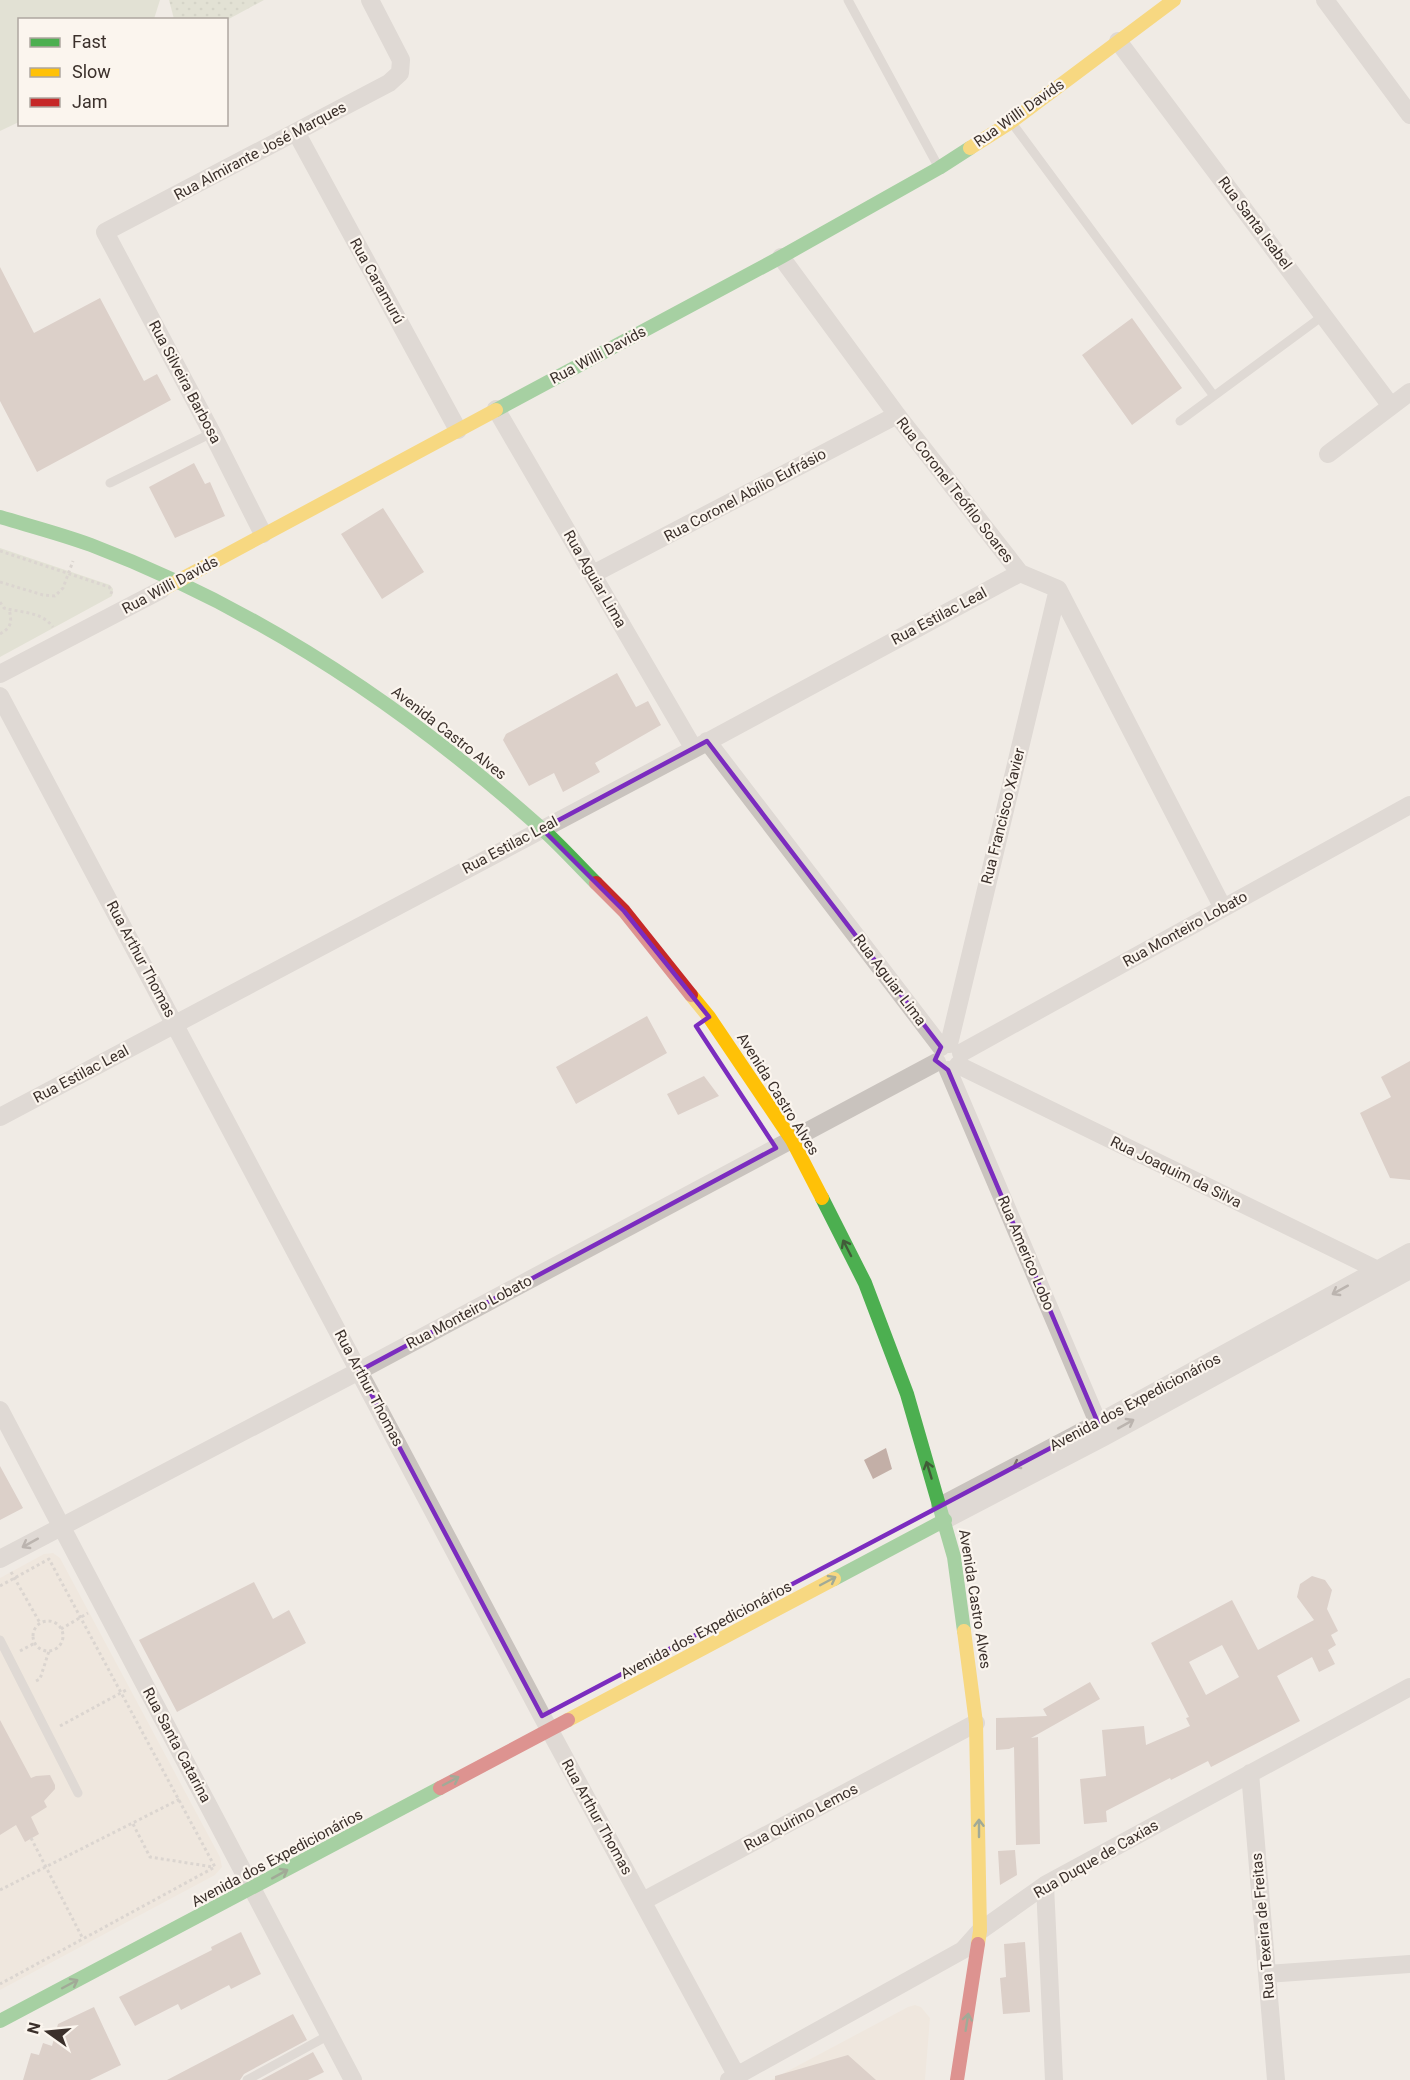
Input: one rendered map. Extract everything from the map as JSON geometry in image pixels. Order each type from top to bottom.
[{"type":"main road","name":"Rua Willi Davids","points":[[169,586],[781,257],[939,168],[1011,122],[1174,0]]},
{"type":"main road","name":"Avenida Castro Alves","points":[[0,517],[90,545],[169,586],[281,637],[354,683],[423,738],[531,834],[624,911],[709,1017],[780,1147],[865,1283],[907,1394],[935,1521],[956,1567],[963,1731],[979,1808],[972,1929],[957,2080]]},
{"type":"main road","points":[[26,541],[30,526]]},
{"type":"main road","name":"Avenida Castro Alves","points":[[143,582],[169,586],[181,600]]},
{"type":"main road","name":"Avenida Castro Alves","points":[[392,725],[423,738],[437,759]]},
{"type":"main road","points":[[696,1026],[709,1017]]},
{"type":"main road","points":[[850,1291],[865,1283]]},
{"type":"main road","name":"Avenida dos Expedicionários","points":[[0,2021],[98,1968],[247,1878],[398,1801],[544,1719],[935,1521]]},
{"type":"main road","points":[[92,1955],[98,1968]]},
{"type":"main road","points":[[945,2063],[958,1985]]},
{"type":"street","name":"Rua Almirante José Marques","points":[[105,232],[389,83],[400,73],[401,60],[370,0]]},
{"type":"street","points":[[1325,0],[1410,115]]},
{"type":"street","name":"Rua Santa Isabel","points":[[1118,41],[1391,406]]},
{"type":"street","name":"Rua Caramurú","points":[[296,132],[458,430]]},
{"type":"street","name":"Rua Silveira Barbosa","points":[[105,232],[263,534]]},
{"type":"street","name":"Rua Coronel Teófilo Soares","points":[[781,257],[897,415],[1020,573],[1058,589]]},
{"type":"street","points":[[1328,454],[1410,392]]},
{"type":"street","name":"Rua Aguiar Lima","points":[[496,409],[592,574],[700,745],[949,1057]]},
{"type":"street","name":"Rua Coronel Abílio Eufrásio","points":[[592,574],[897,415]]},
{"type":"street","name":"Rua Estilac Leal","points":[[0,1117],[1020,573]]},
{"type":"street","name":"Rua Willi Davids","points":[[0,674],[57,635],[169,586]]},
{"type":"street","points":[[1058,589],[1223,908]]},
{"type":"street","name":"Rua Francisco Xavier","points":[[949,1057],[1058,589]]},
{"type":"street","name":"Rua Arthur Thomas","points":[[0,696],[643,1901],[735,2079]]},
{"type":"street","name":"Rua Monteiro Lobato","points":[[2,1558],[949,1057],[1410,805]]},
{"type":"street","name":"Rua Joaquim da Silva","points":[[949,1057],[1394,1272]]},
{"type":"street","name":"Rua Americo Lobo","points":[[949,1057],[1101,1430]]},
{"type":"street","name":"Avenida dos Expedicionários","points":[[935,1521],[1394,1272],[1410,1252]]},
{"type":"street","name":"Rua Santa Catarina","points":[[0,1410],[353,2080]]},
{"type":"street","name":"Rua Duque de Caxias","points":[[735,2079],[962,1956],[972,1929],[1045,1885],[1410,1687]]},
{"type":"street","name":"Rua Quirino Lemos","points":[[643,1901],[963,1731]]},
{"type":"street","name":"Rua Texeira de Freitas","points":[[1250,1773],[1276,2080]]},
{"type":"street","points":[[1045,1885],[1054,2080]]},
{"type":"street","points":[[1267,1974],[1410,1964]]},
{"type":"lane","points":[[848,0],[939,168]]},
{"type":"lane","points":[[1011,122],[1214,396]]},
{"type":"lane","points":[[1180,421],[1324,315]]},
{"type":"lane","points":[[110,483],[212,433]]},
{"type":"lane","points":[[0,1640],[78,1793]]},
{"type":"lane","points":[[247,2080],[329,2035]]},
{"type":"path","points":[[0,551],[109,587],[112,591],[109,596]]},
{"type":"path","points":[[0,582],[52,596],[60,593],[75,557]]},
{"type":"path","points":[[0,602],[4,608],[34,614],[49,622],[57,635]]},
{"type":"path","points":[[0,634],[9,629],[12,624],[9,609]]},
{"type":"path","points":[[57,635],[62,622]]},
{"type":"path","points":[[2,1558],[40,1623]]},
{"type":"path","points":[[0,1586],[50,1559],[215,1867]]},
{"type":"path","points":[[61,1629],[101,1605]]},
{"type":"path","points":[[51,1621],[61,1629],[63,1638],[53,1650],[38,1648],[33,1639],[34,1630],[40,1623],[51,1621]]},
{"type":"path","points":[[24,1688],[40,1679],[49,1651]]},
{"type":"path","points":[[47,1732],[142,1681]]},
{"type":"path","points":[[0,1890],[200,1790]]},
{"type":"path","points":[[133,1823],[150,1857],[215,1867]]},
{"type":"path","points":[[31,1838],[83,1939]]},
{"type":"path","points":[[0,1984],[215,1867]]},
{"type":"highlighted area","points":[[707,741],[941,1047],[935,1060],[948,1070],[1098,1423],[542,1716],[359,1371],[776,1148],[696,1026],[709,1017],[624,911],[542,829]]},
{"type":"green space","points":[[0,0],[160,0],[154,18],[18,18],[18,122],[0,131]]},
{"type":"green space","points":[[169,0],[264,0],[228,19],[174,18]]},
{"type":"green space","points":[[0,548],[110,585],[113,589],[112,596],[0,657]]},
{"type":"shaded area","points":[[53,1553],[60,1558],[220,1857],[222,1867],[215,1875],[0,1990],[0,1578],[44,1554]]},
{"type":"shaded area","points":[[915,2005],[921,2007],[930,2018],[925,2080],[771,2080],[908,2007]]},
{"type":"building","points":[[0,267],[34,333],[100,298],[144,381],[157,374],[171,400],[37,472],[0,401]]},
{"type":"building","points":[[1132,318],[1182,388],[1132,425],[1082,355]]},
{"type":"building","points":[[194,463],[205,484],[210,482],[225,516],[175,538],[149,487]]},
{"type":"building","points":[[383,508],[424,572],[382,599],[341,534]]},
{"type":"building","points":[[617,673],[636,707],[648,701],[661,725],[595,763],[600,772],[563,792],[554,773],[529,786],[503,740],[506,734]]},
{"type":"building","points":[[647,1016],[667,1053],[576,1104],[556,1067]]},
{"type":"building","points":[[1410,1061],[1410,1180],[1390,1178],[1360,1113],[1391,1097],[1381,1077]]},
{"type":"building","points":[[704,1076],[719,1096],[678,1115],[667,1094]]},
{"type":"building","points":[[886,1448],[892,1469],[873,1479],[864,1460]]},
{"type":"building","points":[[0,1466],[23,1508],[0,1520]]},
{"type":"building","points":[[1312,1576],[1325,1580],[1332,1590],[1327,1609],[1338,1631],[1331,1635],[1336,1645],[1328,1650],[1335,1664],[1319,1672],[1312,1657],[1277,1676],[1300,1721],[1211,1767],[1208,1761],[1106,1811],[1107,1822],[1084,1824],[1080,1779],[1106,1776],[1102,1730],[1144,1726],[1146,1745],[1190,1726],[1186,1718],[1189,1717],[1151,1643],[1232,1600],[1258,1650],[1314,1620],[1297,1597],[1300,1584]],"holes":[[[1222,1645],[1239,1677],[1206,1695],[1189,1662]]]},
{"type":"building","points":[[254,1582],[273,1619],[289,1610],[306,1643],[177,1712],[139,1640]]},
{"type":"building","points":[[1090,1682],[1100,1699],[1031,1738],[1038,1737],[1040,1844],[1016,1845],[1014,1747],[996,1750],[996,1718],[1047,1716],[1043,1709]]},
{"type":"building","points":[[0,1720],[31,1778],[50,1775],[55,1785],[55,1789],[44,1801],[47,1807],[31,1817],[39,1834],[25,1842],[16,1825],[0,1835]]},
{"type":"building","points":[[1015,1850],[1017,1875],[1000,1885],[998,1851]]},
{"type":"building","points":[[241,1932],[261,1974],[231,1989],[229,1985],[181,2010],[178,2004],[135,2026],[119,1997],[212,1950],[211,1947]]},
{"type":"building","points":[[1025,1942],[1030,2012],[1003,2014],[1000,1978],[1006,1977],[1004,1944]]},
{"type":"building","points":[[94,2007],[121,2065],[90,2080],[23,2080],[31,2053],[39,2055],[43,2043],[52,2046],[58,2024]]},
{"type":"building","points":[[293,2014],[307,2040],[244,2074],[240,2080],[167,2080]]},
{"type":"building","points":[[313,2052],[324,2072],[308,2080],[261,2080]]},
{"type":"building","points":[[848,2055],[876,2080],[775,2080],[775,2076]]},
{"type":"traffic: fast","points":[[496,410],[781,257],[939,168],[970,148]]},
{"type":"traffic: fast","points":[[0,517],[80,541],[153,570],[272,631],[329,666],[384,703],[491,785],[548,835],[596,883]]},
{"type":"traffic: fast","points":[[822,1198],[865,1283],[907,1394],[954,1557],[964,1631]]},
{"type":"traffic: fast","points":[[834,1579],[945,1520]]},
{"type":"traffic: fast","points":[[0,2021],[440,1788]]},
{"type":"traffic: slow","points":[[970,148],[1011,122],[1174,0]]},
{"type":"traffic: slow","points":[[165,588],[496,410]]},
{"type":"traffic: slow","points":[[691,995],[709,1017],[792,1140],[822,1198]]},
{"type":"traffic: slow","points":[[568,1720],[834,1579]]},
{"type":"traffic: slow","points":[[964,1631],[976,1723],[980,1931],[978,1944]]},
{"type":"traffic: jam","points":[[596,883],[624,911],[691,995]]},
{"type":"traffic: jam","points":[[440,1788],[568,1720]]},
{"type":"traffic: jam","points":[[957,2080],[978,1944]]}]
